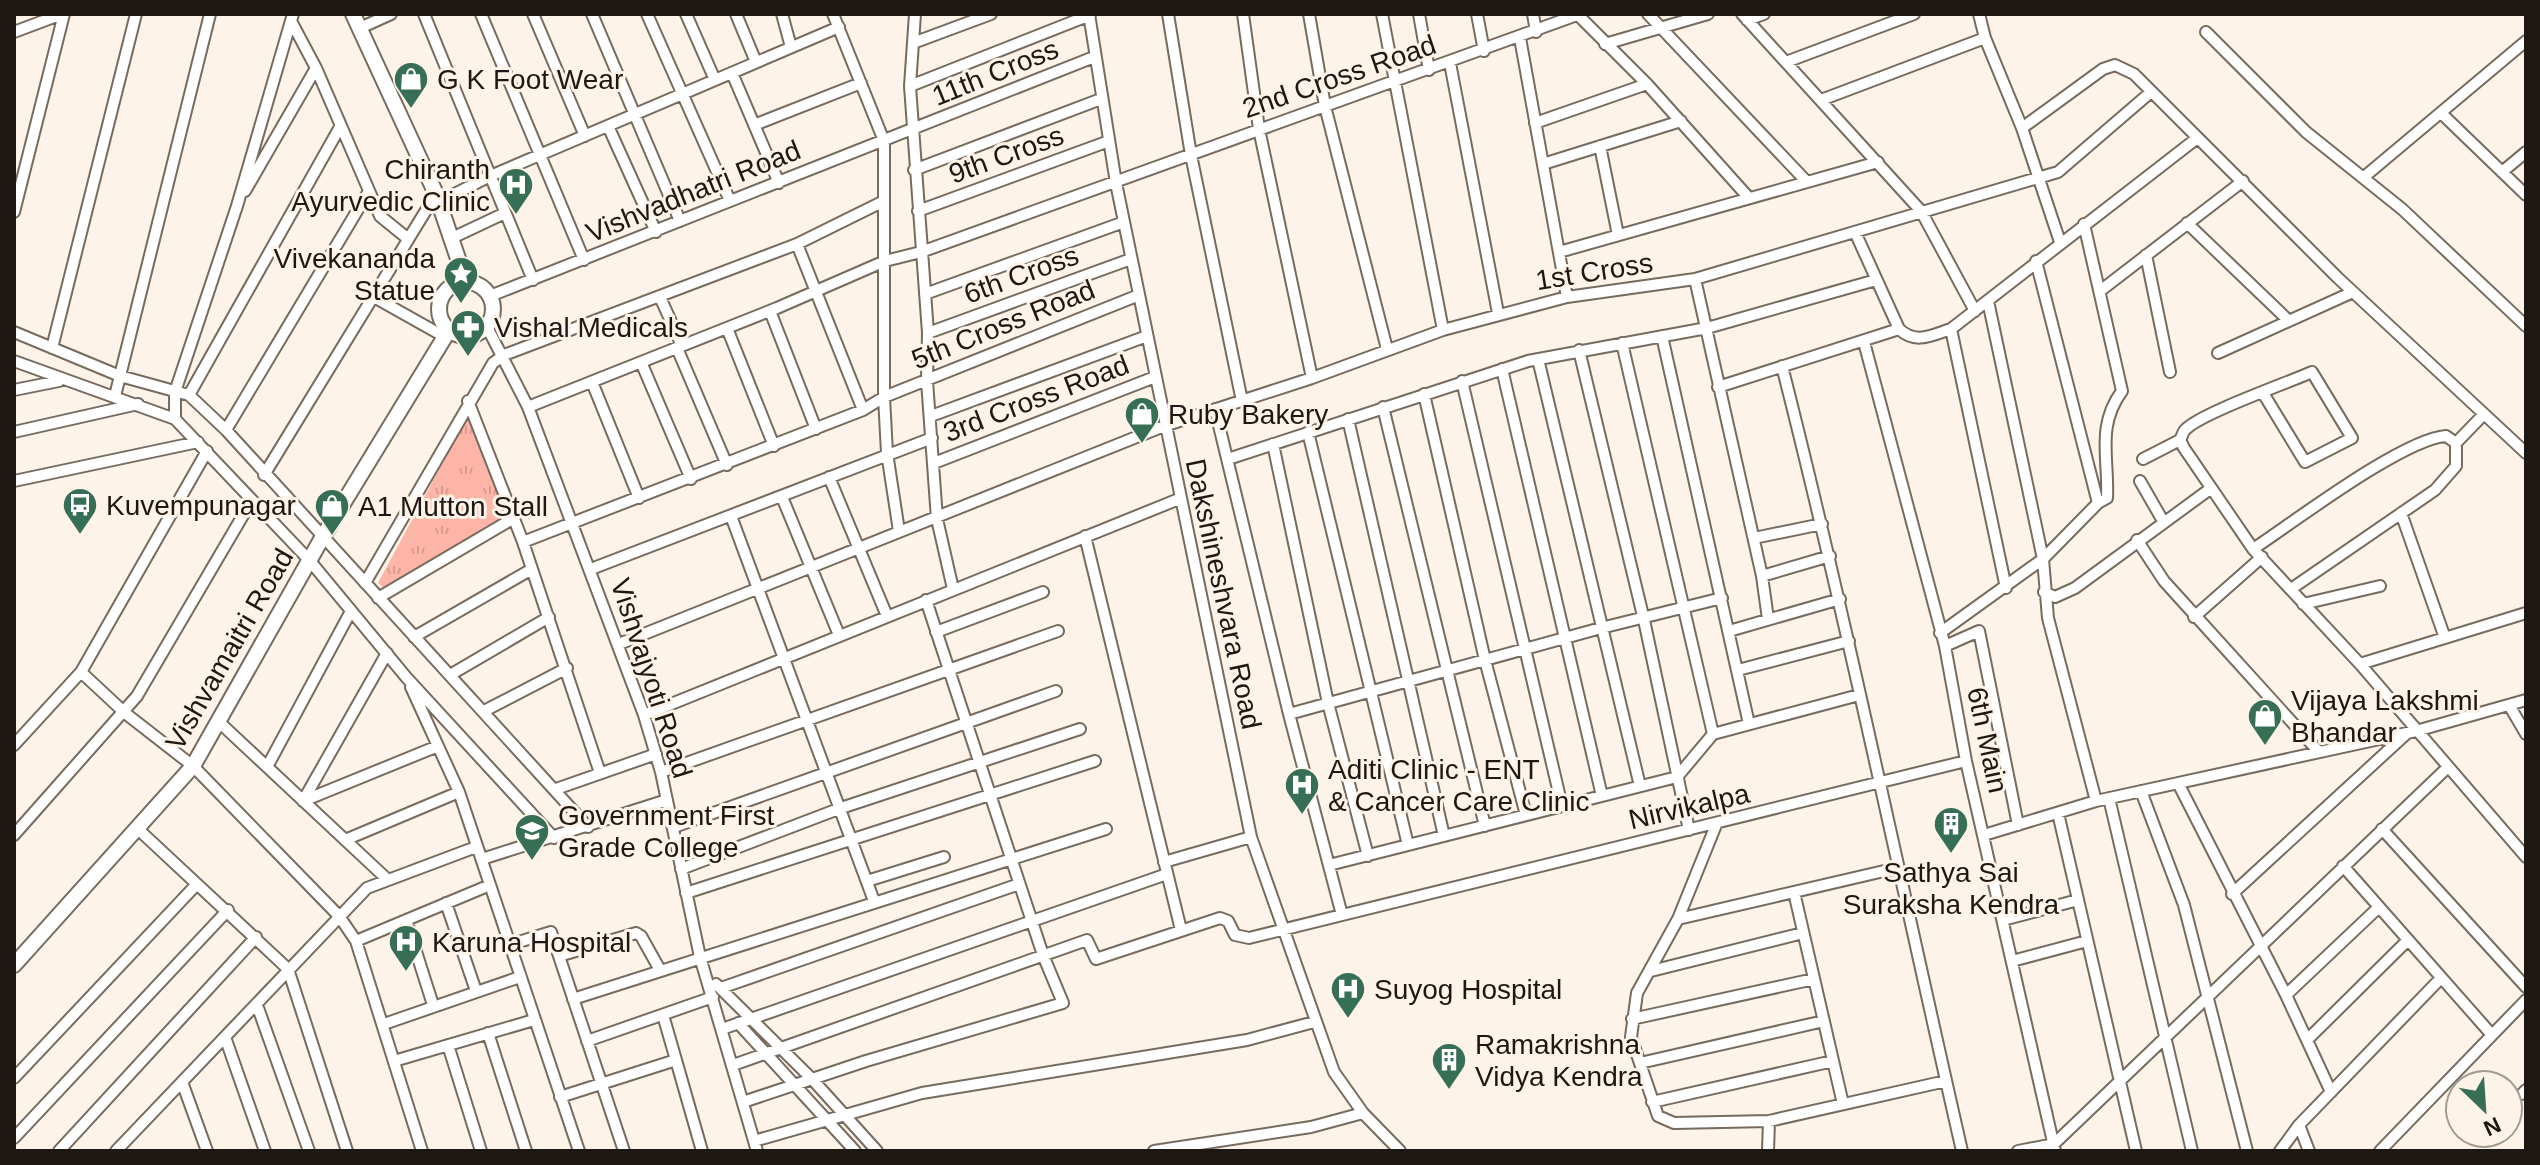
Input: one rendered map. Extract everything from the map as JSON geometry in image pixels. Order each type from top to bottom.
[{"type":"street","points":[[14,32],[63,14]]},
{"type":"street","points":[[14,212],[63,14]]},
{"type":"street","points":[[52,348],[136,14]]},
{"type":"street","points":[[115,396],[210,14]]},
{"type":"street","points":[[353,14],[438,198],[466,282]]},
{"type":"street","points":[[360,28],[391,14]]},
{"type":"street","points":[[424,14],[488,177],[533,280]]},
{"type":"street","points":[[481,14],[584,260]]},
{"type":"street","points":[[533,14],[585,136]]},
{"type":"street","points":[[592,14],[680,221]]},
{"type":"street","points":[[647,14],[730,201]]},
{"type":"street","points":[[686,14],[715,80]]},
{"type":"street","points":[[736,14],[756,62]]},
{"type":"street","points":[[782,14],[791,47]]},
{"type":"street","points":[[833,14],[884,141],[884,397],[887,453],[899,531]]},
{"type":"street","points":[[915,14],[910,86],[928,333],[927,381],[937,519],[953,589]]},
{"type":"street","points":[[913,43],[991,14]]},
{"type":"street","points":[[910,86],[1090,14]]},
{"type":"street","name":"Dakshineshvara Road","points":[[1090,14],[1094,57],[1116,183],[1251,837],[1334,1072],[1363,1113],[1400,1151]]},
{"type":"street","points":[[1168,14],[1191,155],[1242,401]]},
{"type":"street","points":[[1243,14],[1259,129],[1312,378]]},
{"type":"street","points":[[1309,14],[1325,106],[1387,349]]},
{"type":"street","points":[[1382,14],[1443,330]]},
{"type":"street","points":[[1419,14],[1429,70]]},
{"type":"street","points":[[1477,14],[1484,51]]},
{"type":"street","points":[[1533,14],[1536,32]]},
{"type":"street","points":[[1648,14],[1807,182]]},
{"type":"street","points":[[1605,44],[1708,14]]},
{"type":"street","points":[[1745,17],[1764,14]]},
{"type":"street","points":[[1786,62],[1914,14]]},
{"type":"street","points":[[1979,14],[2060,242]]},
{"type":"street","points":[[1577,15],[1647,84],[1749,198]]},
{"type":"street","name":"2nd Cross Road","points":[[528,407],[817,292],[885,261],[921,252],[1116,183],[1577,15]]},
{"type":"street","points":[[292,17],[380,216],[407,238]]},
{"type":"street","points":[[175,419],[175,392],[237,206],[292,17]]},
{"type":"street","points":[[1745,17],[1921,211],[1975,311]]},
{"type":"street","points":[[264,475],[407,238],[438,198],[839,27]]},
{"type":"street","points":[[2206,32],[2306,132],[2364,177],[2526,326]]},
{"type":"street","points":[[1520,38],[1567,297]]},
{"type":"street","points":[[1821,100],[1985,38]]},
{"type":"street","points":[[2364,177],[2526,41]]},
{"type":"street","name":"11th Cross","points":[[913,131],[1094,57]]},
{"type":"street","points":[[1450,63],[1498,313]]},
{"type":"street","points":[[2022,128],[2091,77],[2115,65],[2134,74],[2353,292],[2526,453]]},
{"type":"street","points":[[237,206],[316,68]]},
{"type":"street","points":[[732,73],[779,183]]},
{"type":"street","points":[[754,125],[861,83]]},
{"type":"street","points":[[1535,123],[1647,84]]},
{"type":"street","name":"1st Cross","points":[[619,644],[1164,426],[1312,378],[1443,330],[1567,297],[1695,279],[2058,172],[2151,92]]},
{"type":"street","points":[[914,170],[1101,99]]},
{"type":"street","points":[[2441,113],[2526,195]]},
{"type":"street","points":[[1543,164],[1681,121]]},
{"type":"street","points":[[608,126],[656,232]]},
{"type":"street","points":[[189,395],[340,127]]},
{"type":"street","name":"Vishvadhatri Road","points":[[490,296],[913,131]]},
{"type":"street","points":[[1855,232],[1899,329],[1919,339],[1951,329],[2196,139]]},
{"type":"street","name":"9th Cross","points":[[918,211],[1109,141]]},
{"type":"street","points":[[1600,146],[1618,235]]},
{"type":"street","points":[[2502,172],[2526,152]]},
{"type":"street","points":[[1559,252],[1878,162]]},
{"type":"street","points":[[2100,291],[2243,181]]},
{"type":"street","points":[[226,430],[369,191]]},
{"type":"street","points":[[365,583],[468,401],[493,363],[504,355],[797,244],[882,202]]},
{"type":"street","points":[[452,238],[505,213]]},
{"type":"street","points":[[925,294],[1124,222]]},
{"type":"street","points":[[2187,223],[2289,321]]},
{"type":"street","points":[[1940,633],[2043,559],[2098,503],[2107,498],[2103,450],[2105,426],[2112,403],[2122,391],[2084,224]]},
{"type":"street","points":[[797,244],[863,410]]},
{"type":"street","points":[[2146,255],[2170,372]]},
{"type":"street","name":"6th Cross","points":[[928,333],[1131,259]]},
{"type":"street","points":[[2036,261],[2098,503]]},
{"type":"street","points":[[1695,279],[1754,538],[1768,619]]},
{"type":"street","points":[[1228,459],[1538,359],[1707,328],[1876,280]]},
{"type":"street","points":[[372,296],[447,334],[472,336],[487,327],[494,310],[490,296],[482,287],[466,282],[449,288],[439,303],[441,321],[447,334]]},
{"type":"street","points":[[2218,353],[2353,292]]},
{"type":"street","name":"5th Cross Road","points":[[523,542],[727,465],[863,410],[884,397],[1139,295]]},
{"type":"street","points":[[660,297],[727,465]]},
{"type":"street","points":[[1988,301],[2043,559],[2044,592],[2096,801]]},
{"type":"street","points":[[770,311],[816,429]]},
{"type":"street","name":"Vishvajyoti Road","points":[[487,327],[528,407],[644,715],[674,827],[700,957],[717,992],[722,1029],[755,1146]]},
{"type":"street","points":[[727,328],[774,446]]},
{"type":"street","points":[[1718,387],[1899,329]]},
{"type":"street","points":[[1951,329],[2006,588]]},
{"type":"street","points":[[14,332],[120,376],[189,395],[226,430],[588,827]]},
{"type":"street","name":"Vishvamaitri Road","points":[[14,965],[139,830],[193,766],[322,538],[447,334]]},
{"type":"street","points":[[931,416],[1147,336]]},
{"type":"street","points":[[1662,336],[1749,724]]},
{"type":"street","name":"6th Main","points":[[1864,342],[1945,646],[1966,761],[2054,1148]]},
{"type":"street","points":[[1622,343],[1713,734]]},
{"type":"street","points":[[1579,350],[1644,620],[1689,830]]},
{"type":"street","points":[[1538,359],[1640,786]]},
{"type":"street","points":[[14,361],[175,419],[310,561],[406,677],[554,838]]},
{"type":"street","points":[[641,362],[691,479]]},
{"type":"street","points":[[1782,366],[1840,599],[1878,783],[1962,1151]]},
{"type":"street","points":[[1502,369],[1602,796]]},
{"type":"street","points":[[2143,459],[2180,440],[2186,428],[2263,393],[2312,372],[2352,438],[2305,462],[2263,393]]},
{"type":"street","name":"3rd Cross Road","points":[[934,463],[1155,377]]},
{"type":"street","points":[[14,390],[60,380]]},
{"type":"street","points":[[1462,381],[1562,806]]},
{"type":"street","points":[[592,382],[639,498]]},
{"type":"street","points":[[1424,394],[1485,660],[1526,815]]},
{"type":"street","points":[[468,401],[523,542],[600,773]]},
{"type":"street","points":[[14,432],[140,404]]},
{"type":"street","points":[[1383,407],[1485,826]]},
{"type":"street","points":[[1215,409],[1289,714],[1342,915]]},
{"type":"street","points":[[2291,589],[2401,513],[2451,474],[2456,466],[2456,443],[2484,414]]},
{"type":"street","points":[[1348,419],[1444,836]]},
{"type":"street","points":[[1308,432],[1408,845]]},
{"type":"street","points":[[2194,617],[2258,553],[2408,449],[2446,436],[2456,443]]},
{"type":"street","points":[[591,569],[932,438]]},
{"type":"street","points":[[2180,440],[2210,489],[2258,553],[2360,664],[2412,732],[2526,857]]},
{"type":"street","points":[[14,481],[198,442]]},
{"type":"street","points":[[1273,444],[1328,703],[1368,856]]},
{"type":"street","points":[[14,745],[81,672],[207,451]]},
{"type":"street","points":[[829,477],[856,548],[887,616]]},
{"type":"street","points":[[2140,481],[2163,521]]},
{"type":"street","points":[[2044,592],[2055,597],[2064,595],[2210,489]]},
{"type":"street","points":[[782,497],[839,635]]},
{"type":"street","points":[[644,715],[1179,499]]},
{"type":"street","points":[[14,835],[125,713],[252,500]]},
{"type":"street","points":[[2401,513],[2445,638]]},
{"type":"street","points":[[731,516],[786,657],[874,901]]},
{"type":"street","points":[[378,598],[514,518]]},
{"type":"street","points":[[1754,538],[1822,524]]},
{"type":"street","points":[[733,1065],[1087,940],[1096,959],[1181,930],[1085,536]]},
{"type":"street","points":[[2137,540],[2164,581],[2194,617],[2319,752]]},
{"type":"street","points":[[1762,576],[1830,556]]},
{"type":"street","points":[[414,637],[532,569]]},
{"type":"street","points":[[2303,604],[2380,586]]},
{"type":"street","points":[[936,632],[1043,592]]},
{"type":"street","points":[[1289,714],[1722,598]]},
{"type":"street","points":[[1729,631],[1840,599]]},
{"type":"street","points":[[743,1102],[1063,1003],[1010,859],[926,600]]},
{"type":"street","points":[[267,767],[351,611]]},
{"type":"street","points":[[2360,664],[2526,613]]},
{"type":"street","points":[[450,675],[549,617]]},
{"type":"street","points":[[661,772],[1058,631]]},
{"type":"street","points":[[1945,646],[1979,631],[2018,825]]},
{"type":"street","points":[[1738,670],[1849,641]]},
{"type":"street","points":[[303,801],[387,653]]},
{"type":"street","points":[[484,711],[567,668]]},
{"type":"street","points":[[81,672],[125,713],[193,766],[339,916],[356,941],[422,1151]]},
{"type":"street","points":[[406,677],[459,792],[579,1151]]},
{"type":"street","points":[[674,827],[1056,691]]},
{"type":"street","points":[[1329,865],[1677,777],[1713,734],[1859,695]]},
{"type":"street","points":[[1984,835],[2096,801],[2412,732],[2526,700]]},
{"type":"street","points":[[2509,705],[2526,734]]},
{"type":"street","points":[[218,721],[388,880]]},
{"type":"street","points":[[681,869],[841,808],[1080,729]]},
{"type":"street","points":[[2232,894],[2412,732]]},
{"type":"street","points":[[303,801],[438,746]]},
{"type":"street","points":[[556,789],[656,754]]},
{"type":"street","points":[[686,893],[990,798],[1095,761]]},
{"type":"street","name":"Nirvikalpa","points":[[1181,930],[1225,918],[1241,938],[1282,930],[1966,761]]},
{"type":"street","points":[[2018,1151],[2054,1148],[2118,1082],[2447,768]]},
{"type":"street","points":[[2178,783],[2286,995],[2331,1092]]},
{"type":"street","points":[[2141,791],[2184,905],[2247,1151]]},
{"type":"street","points":[[345,840],[459,792]]},
{"type":"street","points":[[2109,798],[2192,1151]]},
{"type":"street","points":[[482,859],[667,800]]},
{"type":"street","points":[[2058,813],[2136,1151]]},
{"type":"street","points":[[1716,825],[1678,919],[1637,993],[1631,1037],[1658,1116],[1674,1123],[1769,1121],[1946,1081]]},
{"type":"street","points":[[573,999],[1106,829]]},
{"type":"street","points":[[2382,829],[2526,987]]},
{"type":"street","points":[[139,830],[288,969],[347,1151]]},
{"type":"street","points":[[1164,862],[1251,837]]},
{"type":"street","points":[[116,1151],[367,888],[476,847]]},
{"type":"street","points":[[867,881],[944,857]]},
{"type":"street","points":[[2343,866],[2492,1035]]},
{"type":"street","points":[[1678,919],[1897,868]]},
{"type":"street","points":[[722,1029],[1167,874]]},
{"type":"street","points":[[14,1078],[197,884]]},
{"type":"street","points":[[587,1041],[1019,884]]},
{"type":"street","points":[[356,941],[490,885]]},
{"type":"street","points":[[1794,892],[1843,1104]]},
{"type":"street","points":[[2003,920],[2078,900]]},
{"type":"street","points":[[446,903],[476,991]]},
{"type":"street","points":[[2286,995],[2379,907]]},
{"type":"street","points":[[14,1138],[228,910]]},
{"type":"street","points":[[406,920],[433,1005]]},
{"type":"street","points":[[509,945],[551,932],[624,1151]]},
{"type":"street","points":[[559,956],[636,933],[641,936],[660,970]]},
{"type":"street","points":[[1651,971],[1803,933]]},
{"type":"street","points":[[59,1151],[256,937]]},
{"type":"street","points":[[2307,1040],[2408,940]]},
{"type":"street","points":[[2012,961],[2087,941]]},
{"type":"street","points":[[384,1024],[520,977]]},
{"type":"street","points":[[2280,1151],[2299,1125],[2441,978]]},
{"type":"street","points":[[1632,1019],[1814,979]]},
{"type":"street","points":[[717,992],[753,1019],[877,1151]]},
{"type":"street","points":[[2380,1151],[2526,1000]]},
{"type":"street","points":[[257,1005],[309,1151]]},
{"type":"street","points":[[663,1015],[702,1151]]},
{"type":"street","points":[[394,1061],[534,1020]]},
{"type":"street","points":[[1640,1063],[1824,1021]]},
{"type":"street","points":[[755,1146],[830,1119],[922,1093],[1247,1040],[1314,1022]]},
{"type":"street","points":[[738,1023],[830,1119],[855,1151]]},
{"type":"street","points":[[488,1033],[526,1151]]},
{"type":"street","points":[[225,1037],[265,1151]]},
{"type":"street","points":[[448,1045],[481,1151]]},
{"type":"street","points":[[560,1097],[676,1060]]},
{"type":"street","points":[[1652,1102],[1833,1061]]},
{"type":"street","points":[[182,1082],[207,1151]]},
{"type":"street","points":[[1154,1151],[1311,1127],[1363,1113]]},
{"type":"street","points":[[1768,1151],[1769,1121]]},
{"type":"street","points":[[2299,1125],[2309,1151]]},
{"type":"green space","points":[[469,414],[506,517],[385,589],[378,583]]},
{"type":"place","name":"G K Foot Wear","points":[[411,110]]},
{"type":"place","name":"Chiranth Ayurvedic Clinic","points":[[516,216]]},
{"type":"place","name":"Vivekananda Statue","points":[[461,305]]},
{"type":"place","name":"Vishal Medicals","points":[[468,358]]},
{"type":"place","name":"Ruby Bakery","points":[[1142,445]]},
{"type":"place","name":"Kuvempunagar","points":[[80,536]]},
{"type":"place","name":"A1 Mutton Stall","points":[[332,537]]},
{"type":"place","name":"Vijaya Lakshmi Bhandar","points":[[2265,747]]},
{"type":"place","name":"Aditi Clinic - ENT & Cancer Care Clinic","points":[[1302,816]]},
{"type":"place","name":"Sathya Sai Suraksha Kendra","points":[[1951,855]]},
{"type":"place","name":"Government First Grade College","points":[[532,862]]},
{"type":"place","name":"Karuna Hospital","points":[[406,973]]},
{"type":"place","name":"Suyog Hospital","points":[[1348,1020]]},
{"type":"place","name":"Ramakrishna Vidya Kendra","points":[[1449,1091]]}]
